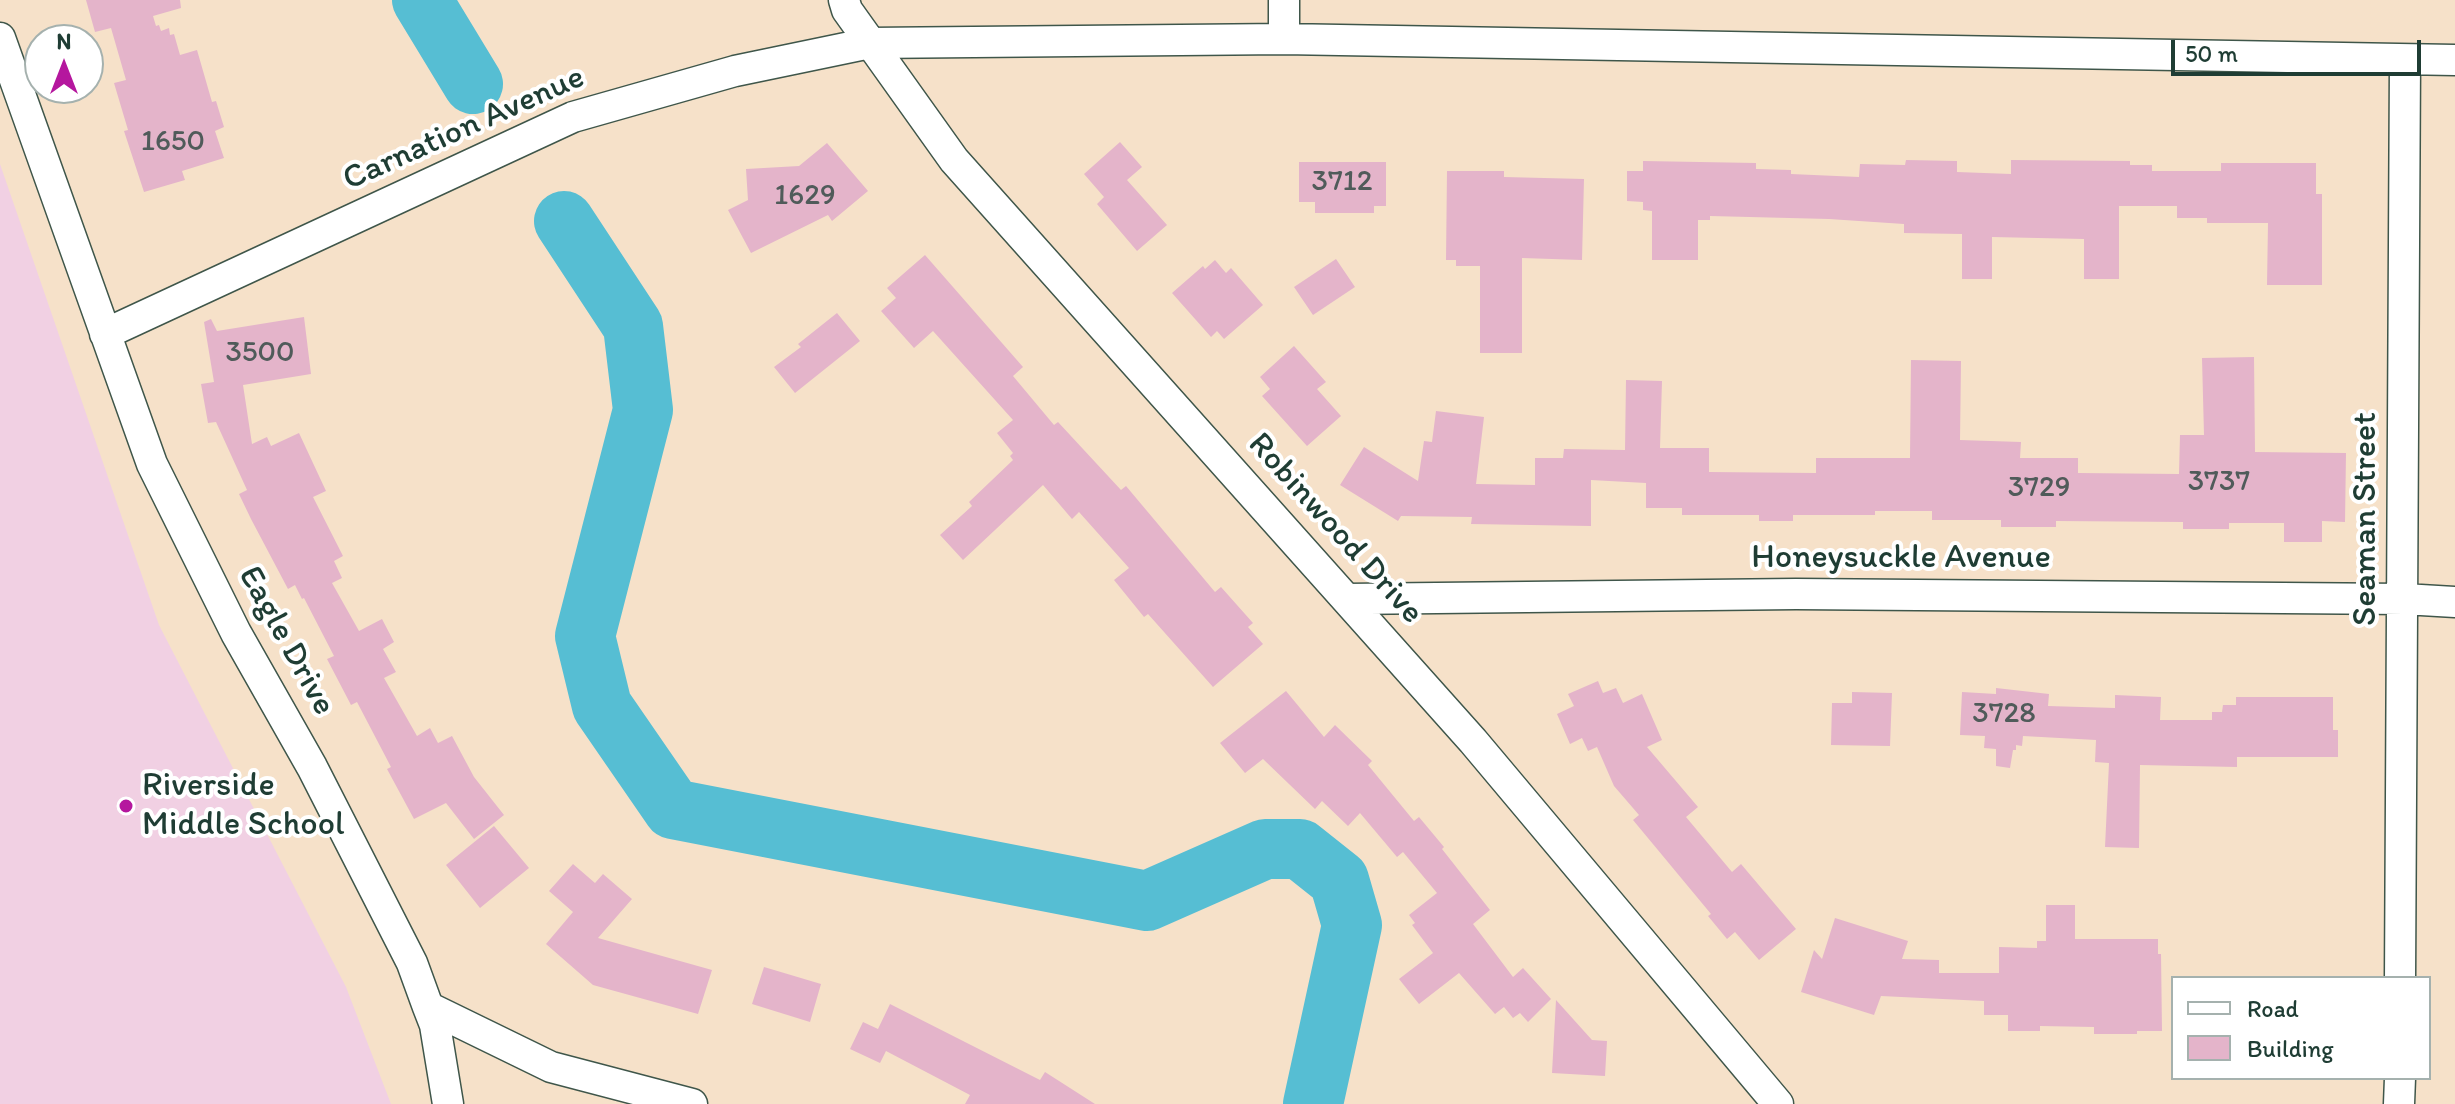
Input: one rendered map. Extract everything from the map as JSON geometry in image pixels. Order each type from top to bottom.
[{"type":"street","name":"Robinwood Drive","points":[[844,0],[847,10],[954,160],[1473,741],[1778,1104]]},
{"type":"street","points":[[1284,0],[1284,39]]},
{"type":"street","name":"Eagle Drive","points":[[0,38],[152,464],[236,633],[312,767],[412,963],[435,1025],[448,1104]]},
{"type":"street","name":"Carnation Avenue","points":[[105,334],[573,117],[735,71],[870,43],[1284,39],[2455,60]]},
{"type":"street","name":"Seaman Street","points":[[2400,976],[2405,60]]},
{"type":"street","name":"Honeysuckle Avenue","points":[[1347,599],[1796,594],[2455,602]]},
{"type":"street","points":[[428,1007],[551,1067],[692,1104]]},
{"type":"street","points":[[2399,1104],[2400,1080]]},
{"type":"shaded area","name":"Riverside Middle School","points":[[0,164],[159,625],[346,987],[391,1104],[0,1104]]},
{"type":"building","points":[[86,0],[180,0],[181,8],[153,16],[161,31],[169,28],[170,35],[174,34],[180,55],[197,50],[212,102],[216,101],[224,127],[215,131],[224,158],[182,171],[185,180],[144,192],[124,131],[128,130],[114,83],[126,80],[111,28],[104,30],[104,24],[93,24]]},
{"type":"building","points":[[1120,142],[1142,167],[1127,180],[1167,225],[1137,251],[1097,204],[1104,197],[1084,174]]},
{"type":"building","points":[[827,143],[868,191],[832,221],[828,215],[751,253],[728,210],[748,200],[746,169],[799,166]]},
{"type":"building","points":[[1906,160],[1957,161],[1957,172],[2011,174],[2011,160],[2130,161],[2130,165],[2152,165],[2152,171],[2221,171],[2221,163],[2316,163],[2316,194],[2322,194],[2322,285],[2267,285],[2268,223],[2207,223],[2207,218],[2177,218],[2177,206],[2119,206],[2119,279],[2084,279],[2084,239],[1992,237],[1992,279],[1962,279],[1962,234],[1904,233],[1904,224],[1829,219],[1710,216],[1710,220],[1698,220],[1698,260],[1652,260],[1652,211],[1643,210],[1643,202],[1627,201],[1627,171],[1643,171],[1643,161],[1756,163],[1756,169],[1791,170],[1791,174],[1859,177],[1860,164],[1905,165]]},
{"type":"building","points":[[1299,162],[1386,162],[1386,206],[1374,206],[1374,213],[1315,213],[1315,202],[1299,202]]},
{"type":"building","points":[[1447,171],[1504,171],[1504,177],[1584,179],[1582,260],[1522,258],[1522,353],[1480,353],[1480,266],[1456,266],[1456,260],[1446,260]]},
{"type":"building","points":[[925,255],[1023,367],[1013,376],[1054,425],[1058,422],[1121,490],[1126,486],[1215,592],[1221,587],[1253,623],[1248,627],[1263,644],[1213,687],[1148,614],[1144,617],[1114,580],[1129,568],[1079,512],[1072,519],[1043,485],[963,560],[940,535],[972,506],[969,502],[1013,460],[1010,456],[1013,453],[997,433],[1013,420],[933,331],[914,348],[881,311],[896,298],[887,288]]},
{"type":"building","points":[[1336,259],[1355,287],[1313,315],[1294,287]]},
{"type":"building","points":[[1215,260],[1226,273],[1231,268],[1263,305],[1224,339],[1217,331],[1211,337],[1172,293],[1203,266],[1205,269]]},
{"type":"building","points":[[837,313],[860,341],[795,393],[774,367]]},
{"type":"building","points":[[304,317],[311,374],[243,385],[252,444],[267,437],[271,446],[299,433],[326,491],[313,497],[343,556],[334,561],[342,578],[332,583],[359,631],[382,619],[394,642],[383,649],[396,672],[384,678],[417,736],[430,728],[438,743],[452,736],[474,777],[504,815],[474,839],[446,803],[414,819],[357,702],[351,705],[327,659],[334,656],[304,598],[295,585],[288,589],[251,519],[239,494],[247,490],[216,422],[208,423],[201,384],[214,382],[204,322],[211,319],[217,331]]},
{"type":"building","points":[[1294,346],[1326,382],[1317,389],[1341,416],[1307,446],[1262,396],[1270,389],[1260,377]]},
{"type":"building","points":[[2254,357],[2255,452],[2346,453],[2345,522],[2322,521],[2322,542],[2284,542],[2284,523],[2229,523],[2229,529],[2183,529],[2183,522],[2056,521],[2056,527],[2001,527],[2001,520],[1932,520],[1932,511],[1793,515],[1793,521],[1759,521],[1759,515],[1682,515],[1682,508],[1646,508],[1646,483],[1591,480],[1591,526],[1471,524],[1472,517],[1401,516],[1398,521],[1340,485],[1364,447],[1418,481],[1424,441],[1432,442],[1436,411],[1484,417],[1476,484],[1535,485],[1535,458],[1563,458],[1564,449],[1625,450],[1626,380],[1662,381],[1660,448],[1709,448],[1709,472],[1816,473],[1816,458],[1910,458],[1911,360],[1961,361],[1960,440],[2021,442],[2020,458],[2078,458],[2078,473],[2179,474],[2180,435],[2204,435],[2202,358]]},
{"type":"building","points":[[1598,681],[1603,693],[1616,688],[1623,703],[1642,694],[1662,740],[1647,747],[1698,807],[1686,817],[1732,872],[1741,864],[1796,929],[1759,960],[1735,932],[1727,939],[1708,916],[1711,914],[1633,820],[1639,815],[1614,786],[1597,747],[1588,751],[1582,738],[1570,744],[1557,714],[1574,706],[1568,694]]},
{"type":"building","points":[[1996,688],[2049,694],[2048,706],[2115,708],[2115,695],[2161,697],[2160,720],[2212,720],[2212,712],[2222,712],[2223,705],[2236,705],[2236,697],[2333,697],[2333,730],[2338,730],[2338,757],[2237,757],[2237,767],[2140,765],[2139,848],[2105,847],[2109,763],[2095,762],[2096,740],[2023,736],[2022,746],[2016,745],[2016,750],[2013,750],[2010,768],[1996,766],[1996,749],[1984,748],[1985,736],[1960,735],[1962,692],[1996,694]]},
{"type":"building","points":[[1286,691],[1324,737],[1335,725],[1372,761],[1368,765],[1414,821],[1419,817],[1444,847],[1442,849],[1490,910],[1473,924],[1513,977],[1523,968],[1551,999],[1528,1022],[1520,1013],[1513,1018],[1504,1007],[1495,1014],[1459,973],[1419,1004],[1399,979],[1433,953],[1412,925],[1415,923],[1409,915],[1437,893],[1403,852],[1397,857],[1360,813],[1348,826],[1322,801],[1315,809],[1263,759],[1245,773],[1220,743]]},
{"type":"building","points":[[1852,692],[1892,693],[1890,746],[1831,745],[1832,703],[1852,703]]},
{"type":"building","points":[[494,826],[529,868],[480,908],[446,865]]},
{"type":"building","points":[[573,864],[595,883],[603,874],[632,899],[598,938],[712,970],[698,1014],[593,985],[546,944],[573,912],[549,891]]},
{"type":"building","points":[[2046,905],[2075,905],[2075,939],[2158,939],[2162,1031],[2094,1034],[2094,1027],[2040,1026],[2040,1031],[2008,1031],[2008,1015],[1984,1015],[1984,1001],[1881,996],[1874,1015],[1801,992],[1814,950],[1822,959],[1835,918],[1908,941],[1902,959],[1939,960],[1939,973],[1999,973],[1999,947],[2037,948],[2037,941],[2046,941]]},
{"type":"building","points":[[764,967],[821,984],[810,1022],[752,1004]]},
{"type":"building","points":[[1556,1000],[1592,1040],[1607,1041],[1605,1076],[1552,1073]]},
{"type":"building","points":[[890,1004],[1040,1080],[1045,1072],[1095,1104],[965,1104],[970,1095],[886,1051],[880,1063],[850,1049],[863,1022],[878,1029]]},
{"type":"waterway","points":[[422,0],[473,84]]},
{"type":"waterway","points":[[564,221],[633,326],[643,410],[585,636],[602,706],[673,809],[1147,901],[1265,849],[1300,849],[1339,880],[1352,925],[1313,1104]]},
{"type":"place","name":"Riverside Middle School","points":[[126,806]]}]
